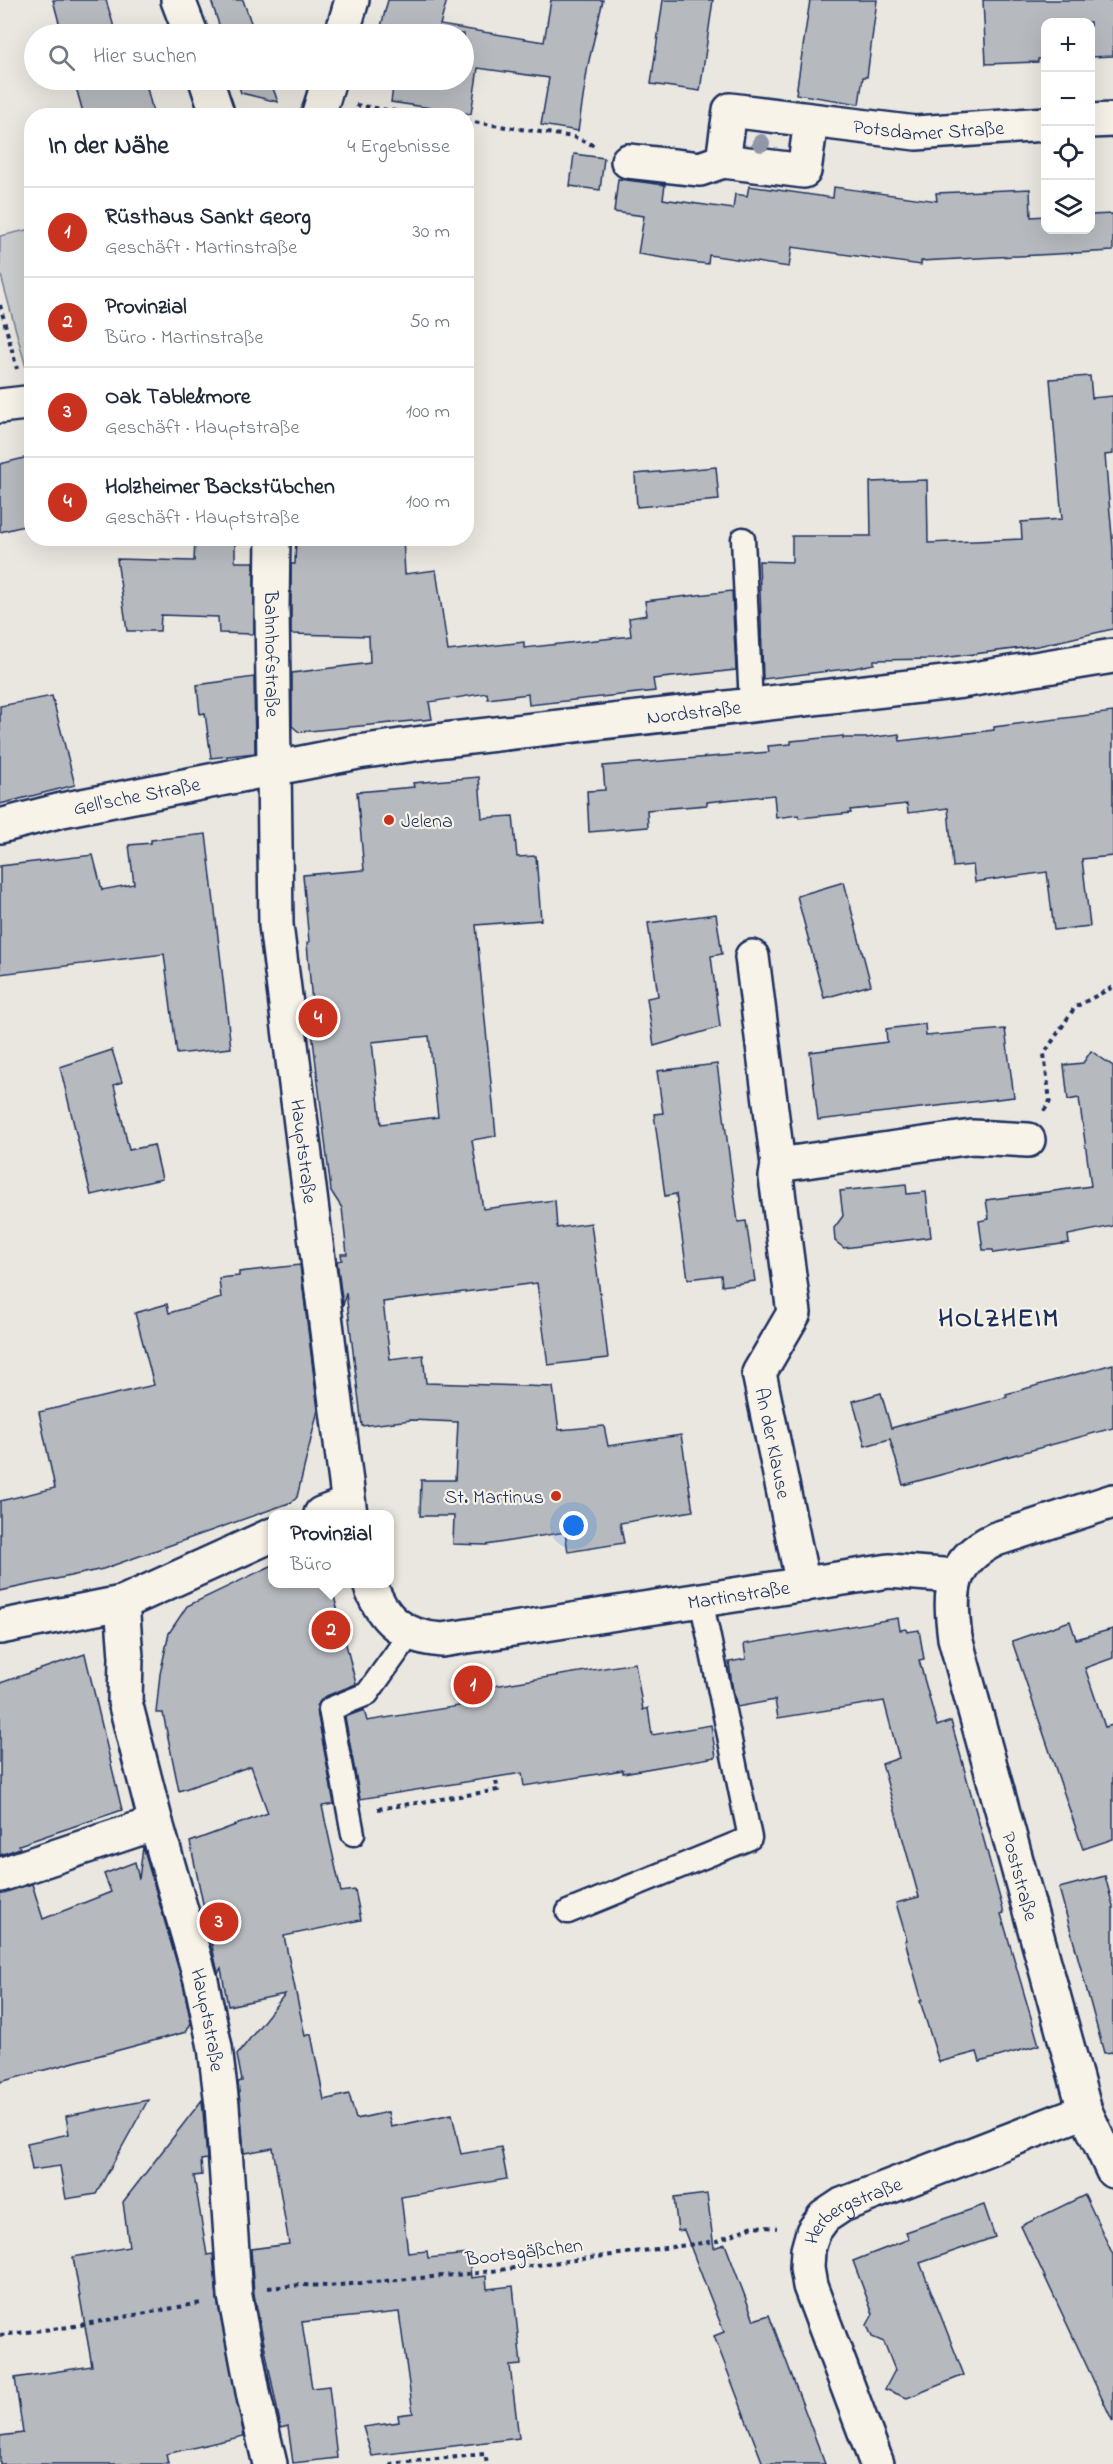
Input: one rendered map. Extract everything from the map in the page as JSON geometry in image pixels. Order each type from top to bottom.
[{"type":"street","points":[[178,0],[187,24]]},
{"type":"street","points":[[345,24],[352,0]]},
{"type":"street","points":[[210,90],[216,108]]},
{"type":"street","name":"Potsdamer Straße","points":[[723,161],[730,110],[916,133],[1041,124]]},
{"type":"street","points":[[1095,121],[1113,120]]},
{"type":"street","points":[[628,160],[700,169],[723,161],[804,171],[811,121]]},
{"type":"street","name":"Bahnhofstraße","points":[[273,546],[274,770]]},
{"type":"street","name":"Nordstraße","points":[[274,770],[358,752],[444,740],[962,681],[1113,656]]},
{"type":"street","name":"Gell'sche Straße","points":[[0,826],[102,801],[274,770]]},
{"type":"street","name":"Hauptstraße","points":[[274,770],[276,925],[342,1439],[340,1510]]},
{"type":"street","name":"An der Klause","points":[[752,957],[778,1165],[776,1177],[794,1314],[759,1373],[803,1585]]},
{"type":"street","points":[[778,1165],[972,1137],[1028,1140]]},
{"type":"street","points":[[956,1576],[965,1559],[977,1548],[996,1539],[1113,1501]]},
{"type":"street","points":[[0,1627],[122,1603],[268,1536]]},
{"type":"street","name":"Martinstraße","points":[[372,1588],[385,1615],[410,1635],[442,1640],[889,1572],[956,1576]]},
{"type":"street","name":"Poststraße","points":[[956,1576],[952,1593],[955,1638],[1085,2111],[1113,2171]]},
{"type":"street","name":"Hauptstraße","points":[[122,1603],[126,1657],[125,1702],[156,1823],[201,1980],[215,2047],[222,2105],[235,2294],[254,2397],[270,2464]]},
{"type":"street","points":[[0,1875],[156,1823]]},
{"type":"street","name":"Herbergstraße","points":[[877,2464],[810,2286],[808,2250],[813,2232],[824,2217],[842,2205],[1085,2111]]},
{"type":"lane","points":[[743,539],[751,705]]},
{"type":"lane","points":[[568,1912],[750,1839],[701,1599]]},
{"type":"lane","points":[[351,1824],[330,1709],[367,1694],[410,1635]]},
{"type":"path","points":[[324,97],[374,108]]},
{"type":"path","points":[[474,122],[574,137],[628,160]]},
{"type":"path","points":[[0,305],[13,405]]},
{"type":"path","points":[[1028,1140],[1050,1101],[1044,1054],[1075,1007],[1113,987]]},
{"type":"path","points":[[351,1824],[498,1790],[495,1777]]},
{"type":"path","name":"Bootsgäßchen","points":[[0,2335],[69,2327],[235,2294],[301,2285],[327,2286],[477,2273],[717,2241],[753,2226],[813,2232]]},
{"type":"path","points":[[390,2464],[485,2454],[487,2464]]},
{"type":"shaded area","points":[[24,231],[24,360],[0,272],[0,236]]},
{"type":"building","points":[[53,0],[106,0],[113,24],[59,24]]},
{"type":"building","points":[[211,0],[243,0],[251,24],[219,24]]},
{"type":"building","points":[[388,0],[447,0],[440,24],[382,24]]},
{"type":"building","points":[[551,0],[603,0],[588,65],[578,131],[541,125],[549,78],[478,68],[472,108],[431,108],[391,102],[393,90],[474,90],[474,31],[544,42]]},
{"type":"building","points":[[663,0],[713,0],[700,91],[651,84]]},
{"type":"building","points":[[810,0],[877,0],[867,77],[863,77],[859,104],[796,94]]},
{"type":"building","points":[[983,0],[1113,0],[1113,56],[1095,57],[1095,18],[1041,18],[1041,59],[1038,59],[1038,62],[986,64]]},
{"type":"building","points":[[77,90],[148,90],[152,108],[82,108]]},
{"type":"building","points":[[240,90],[274,90],[278,102],[241,93]]},
{"type":"building","points":[[574,154],[604,158],[600,190],[570,186]]},
{"type":"building","points":[[618,179],[665,185],[663,199],[733,209],[735,194],[747,196],[749,186],[833,198],[834,187],[937,201],[936,193],[1030,189],[1031,217],[1041,216],[1041,234],[1095,234],[1095,215],[1113,214],[1113,251],[921,261],[921,265],[792,247],[789,267],[709,255],[708,264],[638,254],[644,216],[614,212]]},
{"type":"building","points":[[1090,376],[1092,398],[1113,396],[1113,454],[1105,455],[1113,548],[1113,629],[1038,646],[934,659],[874,660],[874,664],[854,668],[763,679],[759,561],[792,562],[792,536],[871,536],[870,482],[927,480],[928,543],[1022,539],[1021,522],[1062,519],[1050,379]]},
{"type":"building","points":[[24,458],[24,526],[0,532],[0,464]]},
{"type":"building","points":[[716,467],[719,500],[637,507],[635,474]]},
{"type":"building","points":[[195,546],[235,546],[235,562],[254,562],[254,634],[219,633],[218,617],[161,615],[160,631],[127,631],[117,559],[194,561]]},
{"type":"building","points":[[296,546],[403,546],[405,574],[436,570],[448,651],[524,642],[524,648],[631,636],[629,618],[647,615],[645,601],[732,591],[736,670],[653,679],[655,691],[529,705],[528,694],[488,699],[487,693],[429,702],[432,719],[299,732],[292,726],[292,673],[370,663],[369,636],[291,634],[291,564],[295,564]]},
{"type":"building","points":[[254,677],[255,753],[211,758],[205,713],[200,714],[197,685]]},
{"type":"building","points":[[52,696],[75,785],[0,804],[0,706]]},
{"type":"building","points":[[1113,712],[1113,856],[1082,859],[1090,926],[1054,930],[1047,872],[975,882],[973,865],[953,867],[948,808],[908,813],[907,804],[850,810],[851,813],[776,818],[774,795],[707,802],[707,805],[647,810],[648,827],[589,832],[587,791],[605,790],[603,766],[769,752],[768,746],[791,744],[791,741],[843,736],[843,738],[866,738],[899,734],[900,741]]},
{"type":"building","points":[[479,777],[482,818],[513,816],[517,857],[536,856],[541,920],[476,925],[496,1136],[472,1140],[483,1209],[555,1200],[557,1228],[591,1223],[608,1358],[548,1365],[537,1283],[383,1302],[390,1359],[423,1355],[426,1383],[553,1387],[559,1430],[604,1426],[608,1446],[681,1435],[693,1511],[620,1523],[624,1543],[568,1552],[565,1532],[486,1545],[453,1544],[454,1516],[420,1516],[421,1480],[455,1480],[458,1422],[411,1420],[362,1426],[346,1293],[343,1306],[337,1261],[342,1260],[341,1254],[347,1254],[342,1208],[331,1191],[309,1004],[312,1004],[303,875],[364,870],[357,792],[414,787],[413,783]],"holes":[[[429,1036],[438,1117],[381,1124],[372,1042]]]},
{"type":"building","points":[[206,834],[231,1048],[177,1054],[164,954],[0,974],[0,866],[93,855],[102,890],[134,884],[129,845],[151,843],[151,840]]},
{"type":"building","points":[[844,882],[871,985],[824,998],[797,896]]},
{"type":"building","points":[[716,914],[722,954],[711,956],[720,1027],[654,1046],[647,998],[658,996],[648,923]]},
{"type":"building","points":[[925,1024],[926,1036],[1005,1029],[1014,1097],[818,1120],[810,1052],[887,1042],[886,1029]]},
{"type":"building","points":[[112,1050],[122,1082],[114,1085],[129,1150],[154,1145],[162,1179],[91,1195],[60,1067]]},
{"type":"building","points":[[1091,1051],[1113,1066],[1113,1226],[1068,1235],[1069,1243],[994,1253],[993,1250],[983,1250],[979,1221],[989,1219],[986,1200],[1091,1186],[1079,1098],[1068,1100],[1064,1065],[1083,1063]]},
{"type":"building","points":[[717,1064],[738,1222],[746,1221],[755,1281],[722,1286],[721,1275],[688,1279],[676,1194],[665,1196],[654,1114],[663,1113],[657,1071]]},
{"type":"building","points":[[906,1184],[907,1194],[926,1192],[931,1237],[844,1248],[835,1241],[834,1228],[843,1216],[840,1191]]},
{"type":"building","points":[[300,1265],[318,1410],[297,1497],[292,1502],[103,1569],[0,1591],[0,1501],[55,1488],[39,1412],[154,1385],[135,1313],[167,1304],[169,1313],[221,1298],[219,1278],[239,1276],[239,1272]]},
{"type":"building","points":[[1113,1364],[1113,1428],[903,1485],[890,1439],[865,1446],[853,1401],[881,1393],[891,1428],[1007,1397],[1006,1394]]},
{"type":"building","points":[[268,1567],[268,1588],[332,1588],[356,1684],[324,1697],[317,1705],[334,1804],[322,1806],[341,1892],[355,1890],[361,1920],[284,1936],[305,2036],[311,2034],[324,2100],[349,2094],[356,2119],[388,2112],[391,2127],[452,2114],[461,2154],[501,2147],[507,2179],[401,2197],[408,2253],[427,2251],[428,2258],[469,2254],[471,2278],[486,2276],[487,2289],[513,2286],[521,2365],[510,2366],[519,2438],[372,2456],[363,2427],[399,2422],[398,2415],[413,2413],[399,2312],[302,2322],[312,2388],[329,2386],[337,2458],[293,2463],[288,2426],[281,2428],[254,2294],[251,2249],[289,2244],[273,2148],[244,2153],[238,2082],[242,2081],[237,2055],[285,1994],[228,2006],[221,1968],[218,1973],[190,1842],[268,1813],[251,1766],[179,1791],[163,1713],[156,1713],[160,1674],[169,1633],[187,1606]]},
{"type":"building","points":[[898,1618],[900,1630],[906,1629],[907,1632],[919,1630],[924,1659],[919,1660],[937,1726],[951,1721],[1004,1913],[1001,1914],[1039,2045],[980,2062],[977,2052],[939,2062],[920,2001],[922,2001],[896,1903],[919,1897],[882,1764],[899,1758],[884,1701],[778,1718],[775,1700],[737,1707],[732,1685],[729,1662],[746,1659],[744,1644]]},
{"type":"building","points":[[1070,1621],[1076,1639],[1113,1629],[1113,1658],[1085,1668],[1105,1727],[1113,1725],[1113,1839],[1083,1849],[1012,1641]]},
{"type":"building","points":[[85,1654],[122,1810],[19,1845],[20,1848],[0,1855],[0,1683]]},
{"type":"building","points":[[635,1663],[643,1710],[648,1708],[652,1735],[711,1725],[716,1757],[623,1773],[623,1770],[524,1786],[522,1773],[360,1799],[345,1717],[364,1710],[367,1721],[471,1704],[469,1690]]},
{"type":"building","points":[[143,1847],[183,1984],[191,2023],[186,2032],[0,2082],[0,1893],[32,1884],[43,1919],[111,1892],[104,1874],[135,1862],[139,1879]]},
{"type":"building","points":[[1105,1876],[1113,1906],[1113,2052],[1104,2053],[1059,1888]]},
{"type":"building","points":[[148,2100],[96,2194],[66,2199],[60,2166],[32,2170],[27,2143],[69,2134],[66,2116]]},
{"type":"building","points":[[202,2100],[207,2159],[201,2160],[202,2175],[194,2176],[207,2255],[213,2254],[217,2299],[244,2436],[166,2454],[168,2464],[0,2464],[0,2436],[23,2433],[15,2378],[92,2366],[73,2257],[129,2247],[123,2202]]},
{"type":"building","points":[[707,2194],[714,2248],[725,2244],[754,2320],[769,2315],[825,2464],[763,2464],[714,2336],[724,2332],[684,2230],[678,2231],[674,2198]]},
{"type":"building","points":[[1085,2195],[1113,2255],[1113,2422],[1021,2226]]},
{"type":"building","points":[[984,2205],[995,2237],[920,2263],[964,2375],[907,2398],[885,2389],[895,2370],[884,2342],[872,2337],[867,2325],[873,2314],[853,2261],[909,2239],[906,2232]]},
{"type":"place","name":"Jelena","points":[[389,820]]},
{"type":"place","name":"Holzheimer Backstübchen","points":[[318,1018]]},
{"type":"place","name":"St. Martinus","points":[[556,1496]]},
{"type":"place","name":"Provinzial","points":[[331,1630]]},
{"type":"place","name":"Rüsthaus Sankt Georg","points":[[473,1685]]},
{"type":"place","name":"Oak Table&more","points":[[219,1922]]},
{"type":"district","name":"HOLZHEIM","points":[[999,1317]]}]
